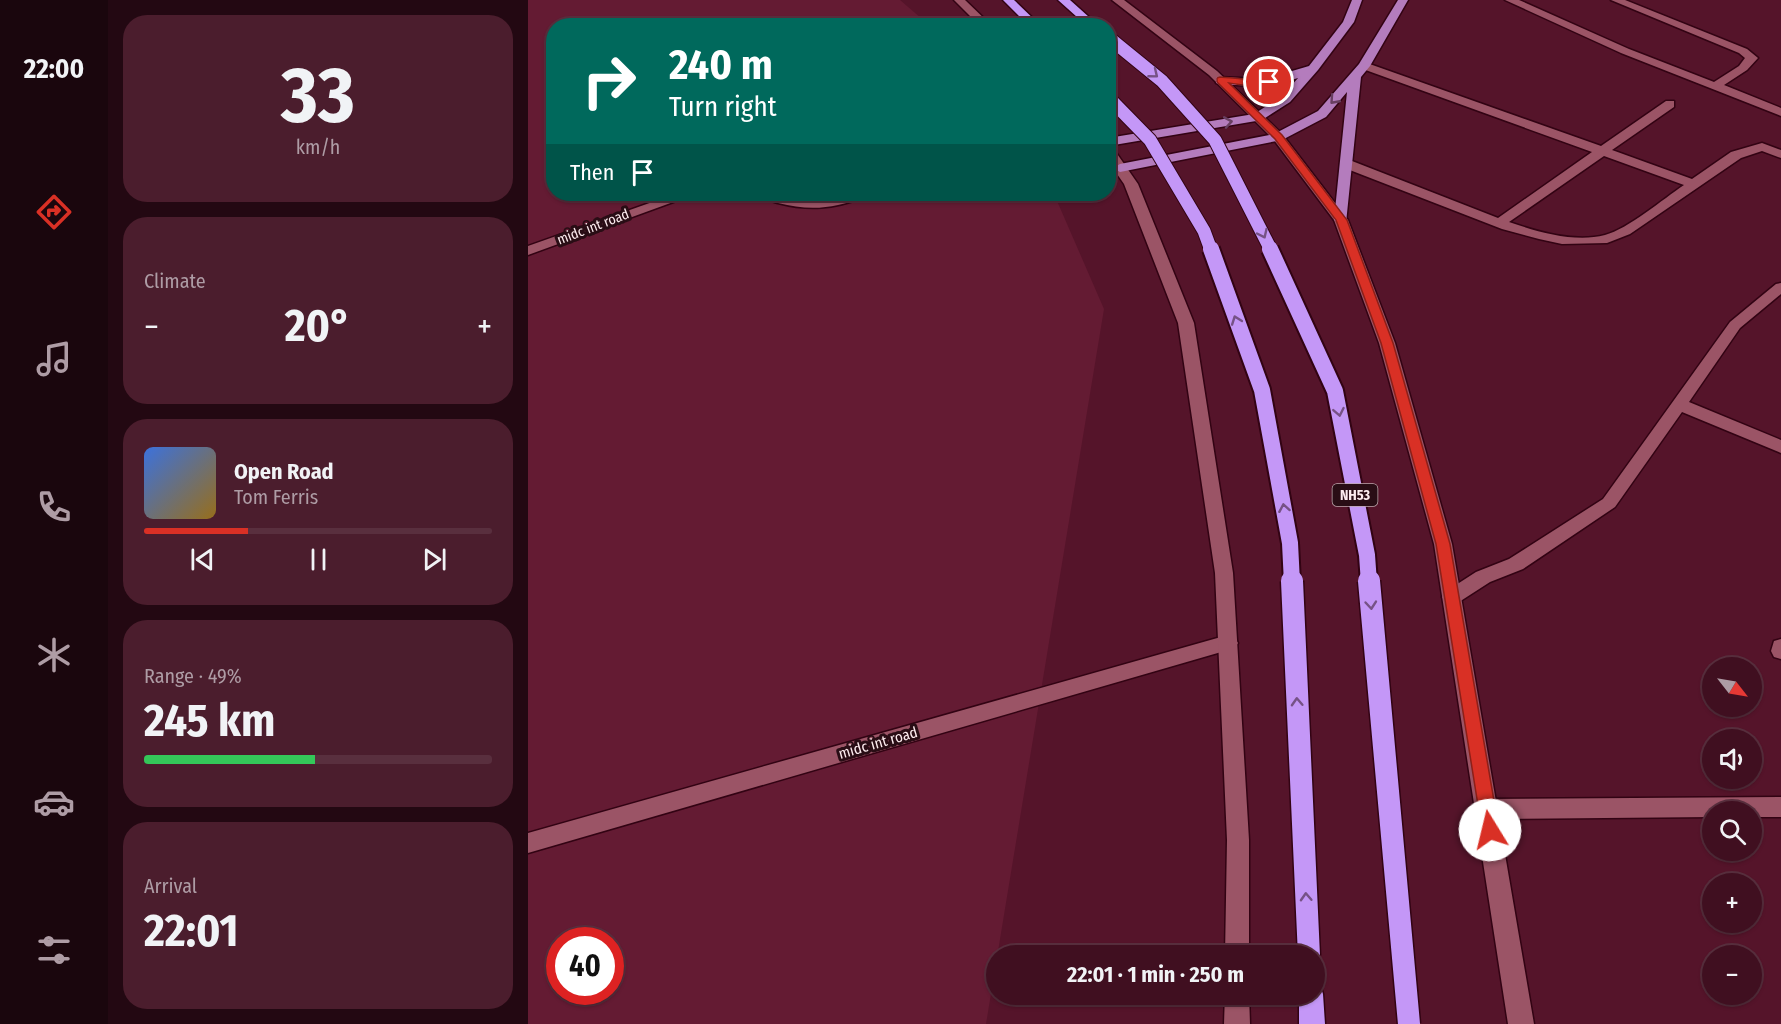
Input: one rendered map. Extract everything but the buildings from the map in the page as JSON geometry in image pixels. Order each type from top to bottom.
[{"type":"highway","points":[[1008,0],[1027,18]]},
{"type":"highway","points":[[1063,0],[1084,18]]},
{"type":"highway","name":"NH53","points":[[1116,44],[1162,81],[1215,140],[1260,226],[1335,391],[1367,555],[1409,1024]]},
{"type":"highway","points":[[1116,105],[1150,140],[1204,231],[1262,390],[1290,543],[1308,945]]},
{"type":"highway","points":[[1311,1005],[1312,1024]]},
{"type":"main road","points":[[1116,153],[1258,117],[1286,99],[1314,68],[1347,22],[1357,0]]},
{"type":"main road","points":[[1116,153],[1278,137],[1322,114],[1364,66],[1403,0]]},
{"type":"main road","points":[[1220,80],[1256,84],[1283,81],[1314,68]]},
{"type":"main road","points":[[1341,220],[1355,77]]},
{"type":"street","points":[[959,0],[978,18]]},
{"type":"street","points":[[1117,0],[1220,80],[1258,117],[1278,137],[1341,220],[1387,343],[1443,544],[1521,1024]]},
{"type":"street","points":[[1510,0],[1625,51],[1781,112]]},
{"type":"street","points":[[1616,0],[1743,51],[1752,58],[1743,68],[1715,86]]},
{"type":"street","points":[[1364,66],[1694,184]]},
{"type":"street","points":[[1499,223],[1670,104]]},
{"type":"street","points":[[1347,164],[1499,223],[1562,240],[1606,239],[1625,231],[1736,155],[1781,139]]},
{"type":"street","points":[[1762,147],[1781,154]]},
{"type":"street","points":[[1116,162],[1131,184],[1186,323],[1224,573],[1238,840],[1237,945]]},
{"type":"street","name":"midc int road","points":[[528,252],[665,201]]},
{"type":"street","points":[[786,201],[813,206],[837,201]]},
{"type":"street","points":[[1452,597],[1483,577],[1516,564],[1608,503],[1736,326],[1781,287]]},
{"type":"street","points":[[1680,405],[1781,447]]},
{"type":"street","name":"midc int road","points":[[528,843],[1228,643]]},
{"type":"street","points":[[1487,809],[1781,807]]},
{"type":"street","points":[[1237,1005],[1237,1024]]},
{"type":"shaded area","points":[[528,0],[900,0],[921,18],[546,18],[546,201],[1057,201],[1104,309],[999,945],[986,945],[986,1005],[989,1005],[986,1024],[528,1024]]},
{"type":"route","points":[[1269,82],[1256,84],[1220,80],[1278,137],[1341,220],[1387,343],[1443,544],[1490,830]]}]
